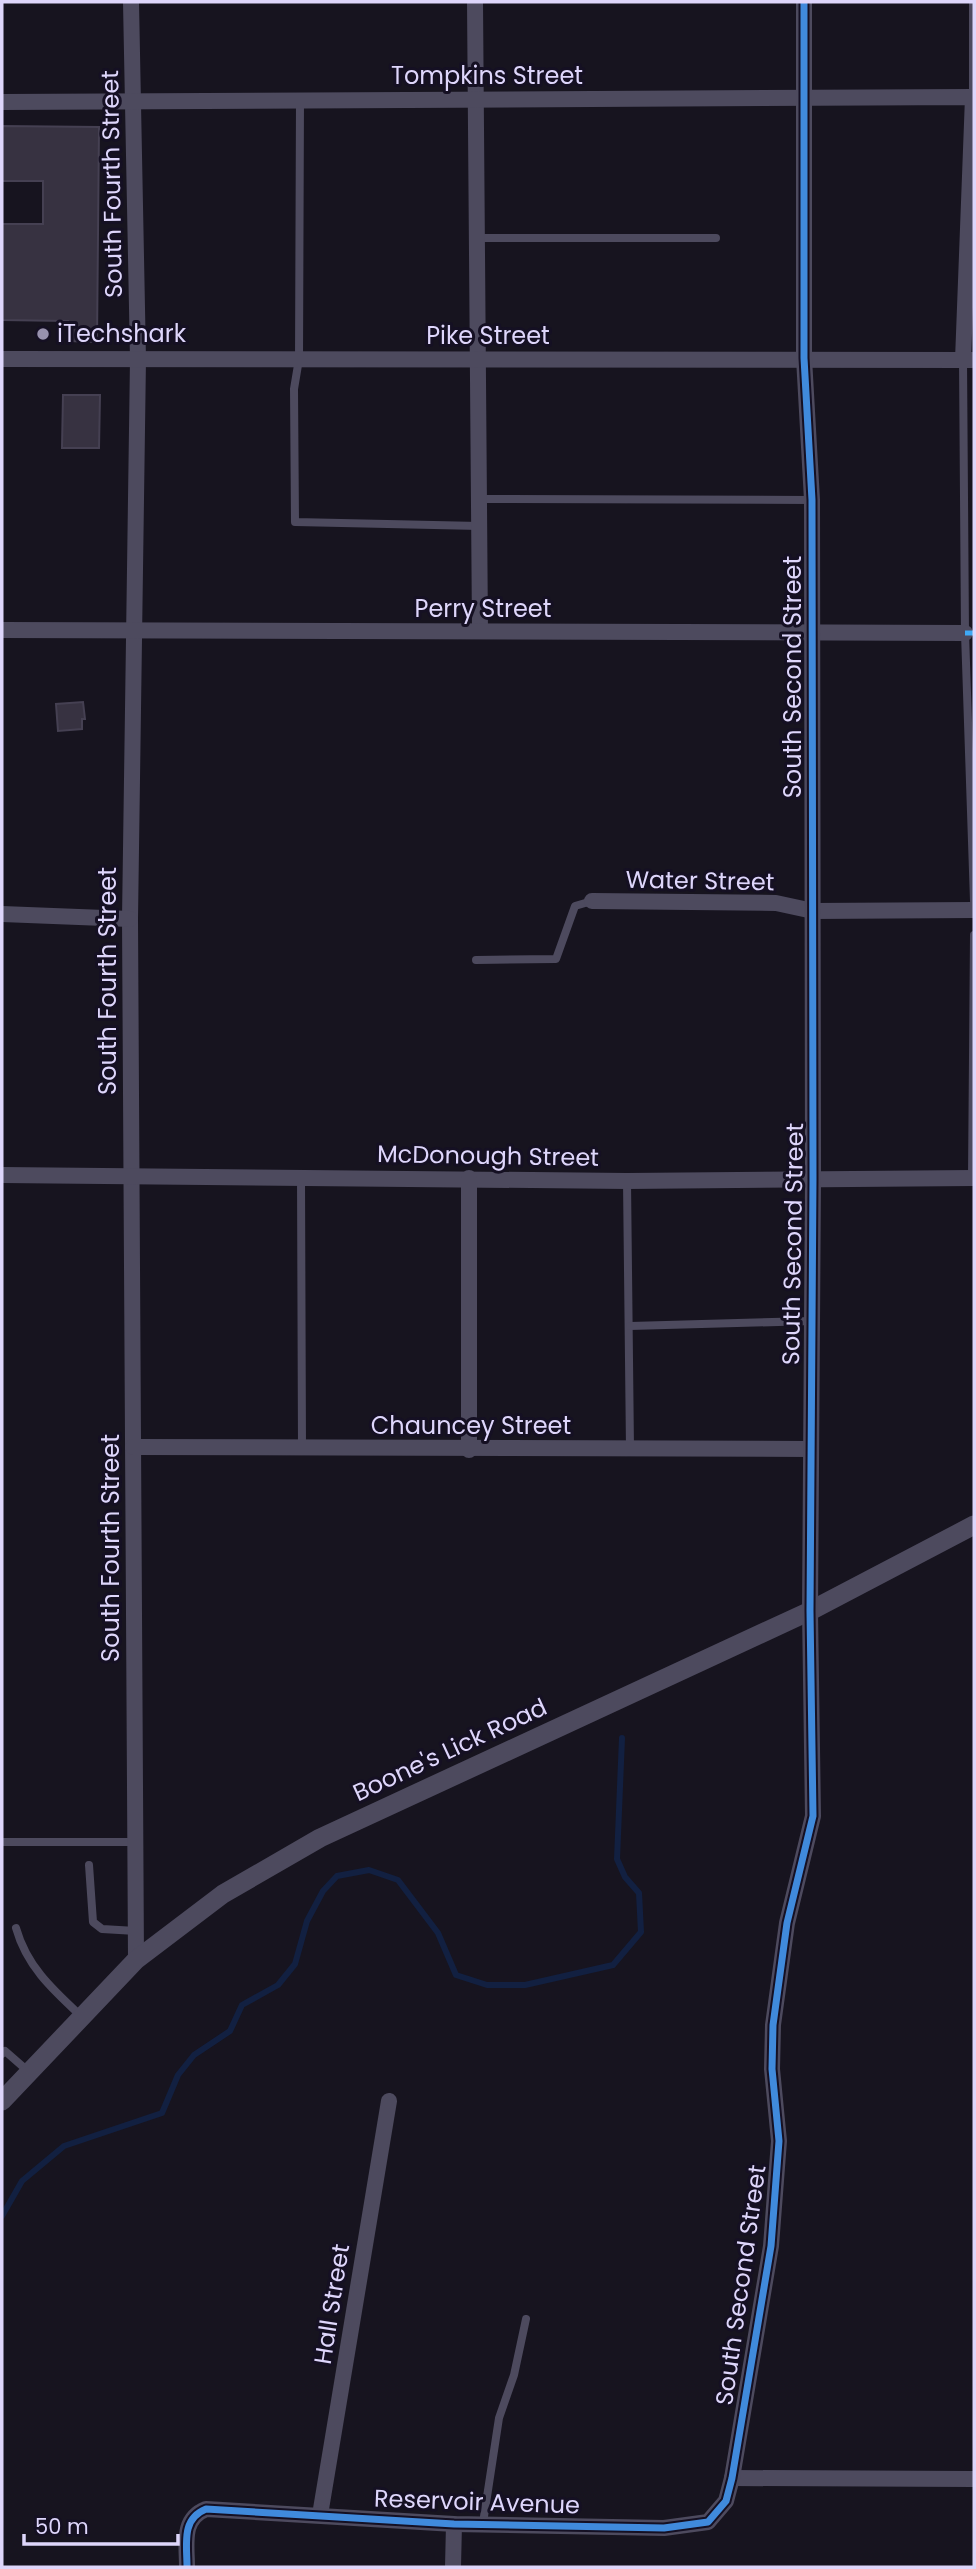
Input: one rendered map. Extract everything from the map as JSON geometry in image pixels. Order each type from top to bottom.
[{"type":"street","name":"South Fourth Street","points":[[131,2],[138,359],[130,919],[136,1960]]},
{"type":"street","points":[[475,2],[480,631]]},
{"type":"street","name":"South Second Street","points":[[732,2478],[771,2246],[779,2141],[772,2069],[773,2025],[787,1923],[813,1816],[810,1449],[813,632],[812,500],[803,358],[804,2]]},
{"type":"street","name":"Tompkins Street","points":[[2,102],[973,97]]},
{"type":"street","points":[[969,360],[973,97]]},
{"type":"street","name":"Pike Street","points":[[2,359],[969,360]]},
{"type":"street","name":"Perry Street","points":[[2,630],[965,633]]},
{"type":"street","name":"Water Street","points":[[592,901],[776,903],[813,911],[974,910]]},
{"type":"street","points":[[2,914],[130,919]]},
{"type":"street","name":"McDonough Street","points":[[2,1175],[627,1181],[973,1178]]},
{"type":"street","points":[[469,1178],[469,1450]]},
{"type":"street","name":"Chauncey Street","points":[[133,1447],[810,1449]]},
{"type":"street","name":"Boone's Lick Road","points":[[2,2101],[136,1960],[223,1894],[320,1838],[810,1611],[974,1525]]},
{"type":"street","name":"Hall Street","points":[[320,2515],[388,2101]]},
{"type":"street","points":[[732,2478],[974,2479]]},
{"type":"street","name":"Reservoir Avenue","points":[[187,2567],[188,2525],[194,2514],[206,2509],[454,2524],[483,2522],[664,2528],[708,2522],[726,2501],[732,2478]]},
{"type":"street","points":[[453,2567],[454,2524]]},
{"type":"lane","points":[[973,2],[973,97]]},
{"type":"lane","points":[[300,100],[299,359],[294,389],[295,522],[480,526]]},
{"type":"lane","points":[[477,238],[716,238]]},
{"type":"lane","points":[[969,360],[965,633],[974,901]]},
{"type":"lane","points":[[479,499],[812,500]]},
{"type":"lane","points":[[476,960],[556,959],[575,906],[592,901]]},
{"type":"lane","points":[[973,1178],[974,935]]},
{"type":"lane","points":[[301,1177],[302,1448]]},
{"type":"lane","points":[[627,1181],[630,1449]]},
{"type":"lane","points":[[630,1326],[812,1321]]},
{"type":"lane","points":[[2,1842],[136,1842]]},
{"type":"lane","points":[[89,1865],[93,1922],[102,1928],[136,1931]]},
{"type":"lane","points":[[16,1928],[21,1947],[41,1979],[82,2017]]},
{"type":"lane","points":[[2,2054],[5,2052],[29,2072]]},
{"type":"lane","points":[[483,2522],[499,2418],[514,2375],[526,2319]]},
{"type":"building","points":[[2,126],[99,127],[97,342],[68,341],[68,321],[2,320],[2,224],[43,224],[43,181],[2,181]]},
{"type":"building","points":[[63,395],[100,395],[99,448],[62,448]]},
{"type":"building","points":[[83,702],[85,719],[82,719],[82,729],[58,731],[56,704]]},
{"type":"waterway","points":[[2,2216],[22,2181],[64,2146],[162,2113],[178,2075],[194,2055],[230,2031],[242,2005],[278,1985],[295,1964],[307,1921],[323,1891],[337,1876],[369,1870],[398,1880],[438,1933],[456,1975],[487,1985],[525,1985],[613,1965],[641,1932],[639,1893],[625,1877],[617,1859],[622,1738]]},
{"type":"marked path","points":[[965,633],[974,633]]},
{"type":"cycle path","points":[[187,2567],[186,2541],[189,2526],[192,2519],[206,2509],[454,2524],[664,2528],[708,2522],[726,2501],[732,2478],[771,2246],[779,2141],[772,2069],[773,2025],[787,1923],[813,1816],[810,1611],[813,1179],[812,500],[804,358],[804,2]]},
{"type":"place","name":"iTechshark","points":[[43,334]]}]
